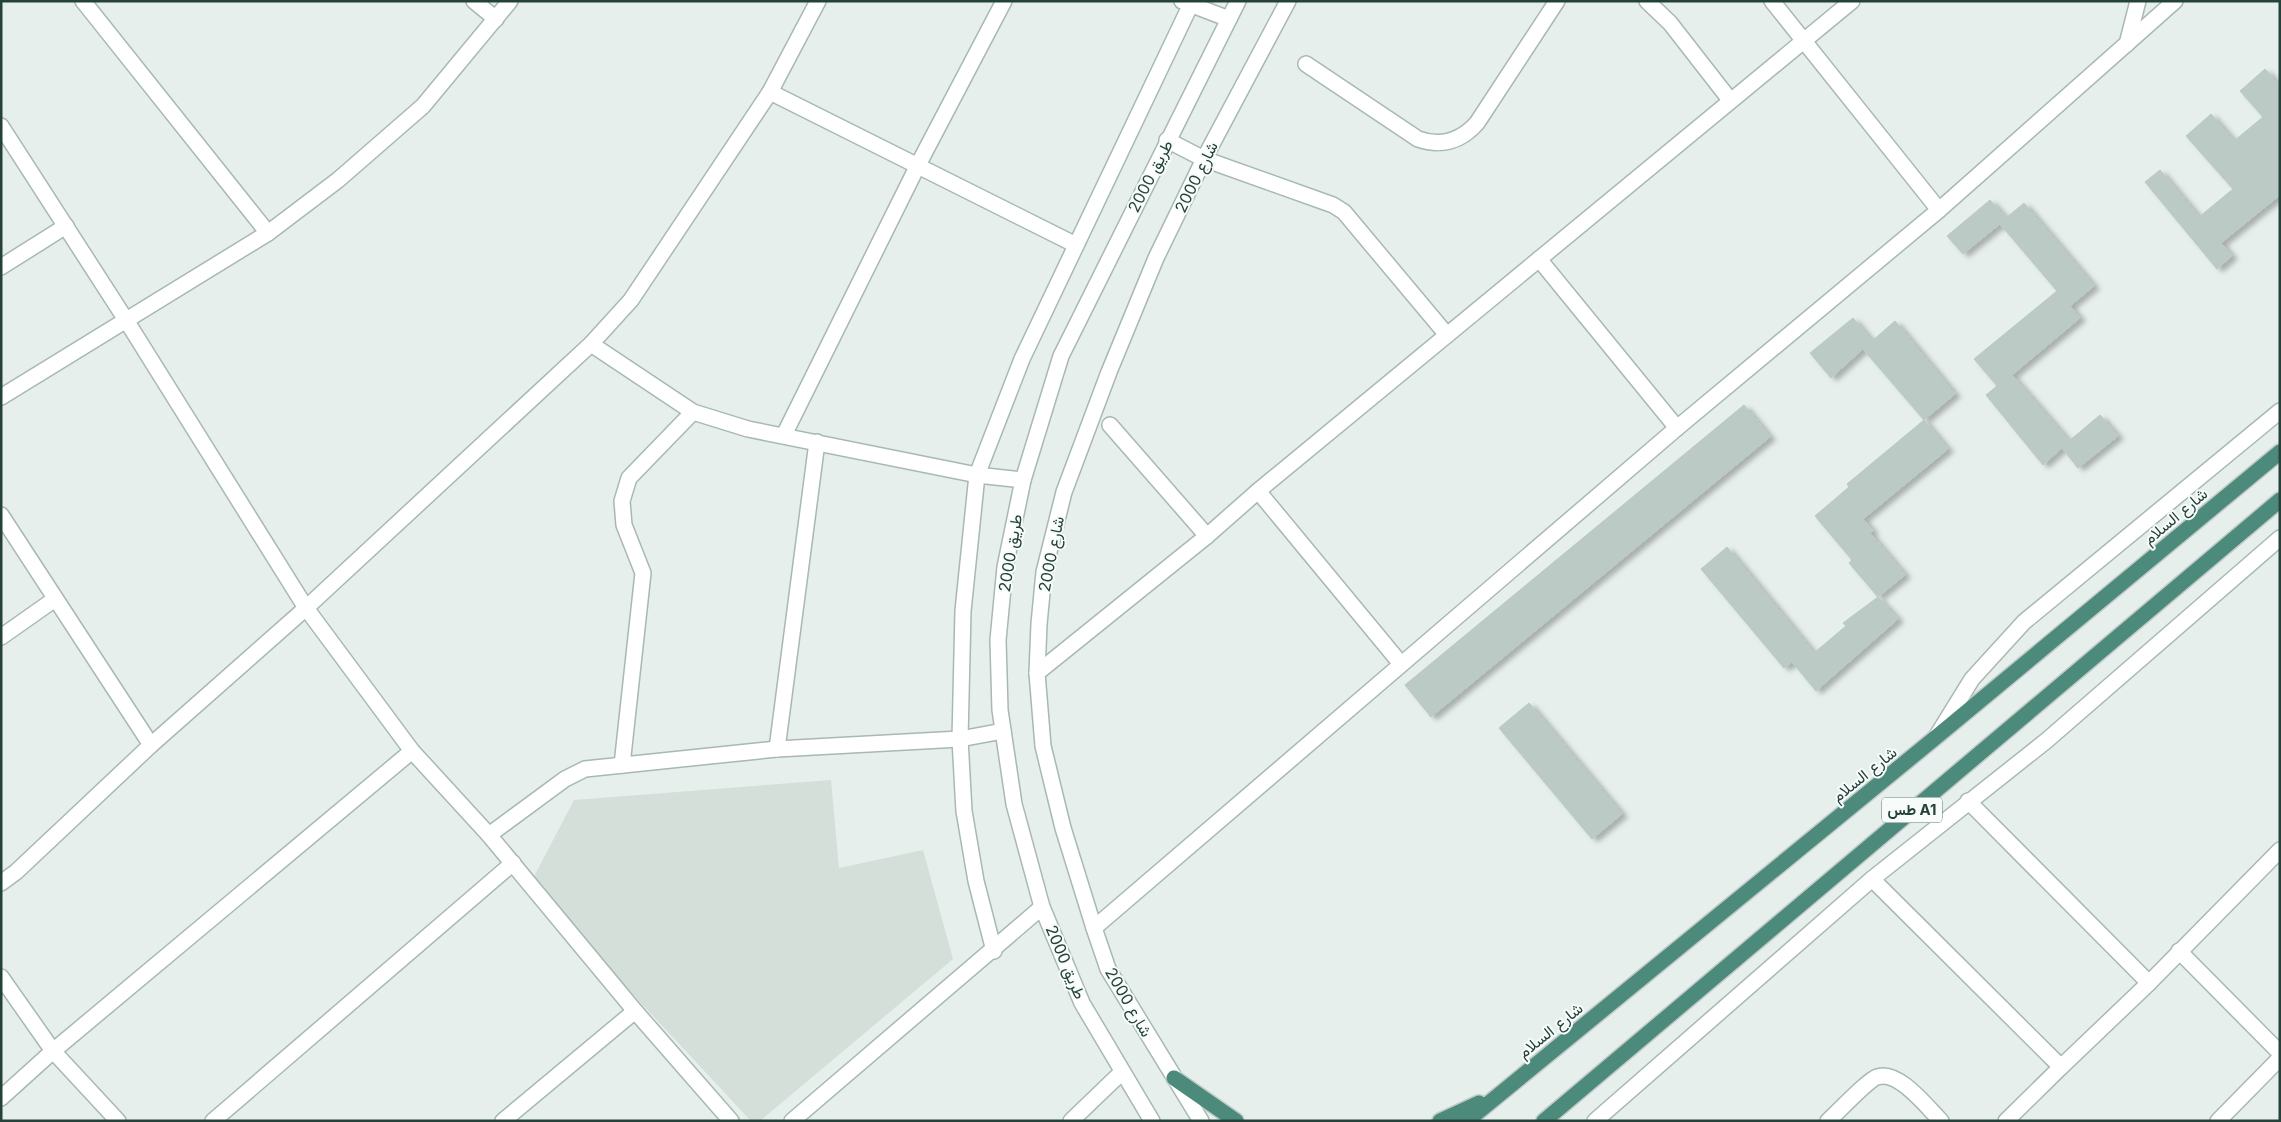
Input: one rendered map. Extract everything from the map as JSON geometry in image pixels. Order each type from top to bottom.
[{"type":"highway","name":"شارع السلام","points":[[1467,1121],[1936,738],[2280,452]]},
{"type":"highway","name":"طس A1","points":[[1544,1121],[2280,500]]},
{"type":"highway","points":[[1174,1078],[1236,1121]]},
{"type":"highway","points":[[1440,1121],[1507,1088]]},
{"type":"street","points":[[83,1],[268,233]]},
{"type":"street","points":[[474,1],[496,20]]},
{"type":"street","points":[[1,397],[268,233],[338,180],[423,106],[510,1]]},
{"type":"street","points":[[1,883],[16,872],[151,745],[306,608],[591,344],[631,300],[770,92],[818,1]]},
{"type":"street","points":[[784,435],[918,165],[1004,1]]},
{"type":"street","name":"طريق 2000","points":[[1152,1121],[1082,1003],[1042,907],[1014,804],[1000,710],[998,640],[1005,567],[1023,480],[1061,356],[1167,140],[1238,1]]},
{"type":"street","name":"شارع 2000","points":[[1201,1121],[1108,969],[1063,828],[1043,746],[1037,673],[1044,572],[1064,492],[1156,258],[1204,159],[1288,1]]},
{"type":"street","points":[[1306,64],[1418,139],[1427,142],[1446,142],[1463,136],[1477,123],[1557,1]]},
{"type":"street","points":[[1647,1],[1670,23],[1730,100]]},
{"type":"street","points":[[1772,1],[1939,210]]},
{"type":"street","points":[[1037,673],[1208,536],[1258,491],[1852,1]]},
{"type":"street","points":[[2127,44],[2138,1]]},
{"type":"street","points":[[1094,928],[1677,428],[1939,210],[2175,1]]},
{"type":"street","points":[[994,951],[976,881],[964,811],[960,739],[964,611],[977,475],[1022,359],[1186,3],[1229,19]]},
{"type":"street","points":[[770,92],[1076,245]]},
{"type":"street","points":[[1,126],[126,320],[306,608],[412,751],[490,835],[635,1011],[731,1121]]},
{"type":"street","points":[[1167,140],[1204,159],[1333,205],[1344,212],[1447,335]]},
{"type":"street","points":[[1,267],[66,226]]},
{"type":"street","points":[[1539,259],[1677,428]]},
{"type":"street","points":[[591,344],[693,412],[748,429],[977,475],[1023,480]]},
{"type":"street","points":[[1936,738],[1972,679],[2024,622],[2280,411]]},
{"type":"street","points":[[622,765],[643,573],[624,525],[622,501],[629,478],[693,412]]},
{"type":"street","points":[[1110,425],[1208,536]]},
{"type":"street","points":[[777,749],[817,442]]},
{"type":"street","points":[[1258,491],[1401,664]]},
{"type":"street","points":[[1,515],[151,745]]},
{"type":"street","points":[[1599,1120],[1872,880],[1968,801],[2046,741],[2280,538]]},
{"type":"street","points":[[1,637],[55,599]]},
{"type":"street","points":[[490,835],[565,779],[585,769],[777,749],[960,739],[1003,731]]},
{"type":"street","points":[[1,1098],[53,1051],[412,751]]},
{"type":"street","points":[[1968,801],[2149,983]]},
{"type":"street","points":[[2006,1121],[2149,983],[2280,850]]},
{"type":"street","points":[[213,1121],[513,863]]},
{"type":"street","points":[[1872,880],[2061,1067]]},
{"type":"street","points":[[792,1121],[994,951],[1042,907]]},
{"type":"street","points":[[2179,951],[2280,1053]]},
{"type":"street","points":[[1,977],[53,1051],[118,1121]]},
{"type":"street","points":[[502,1121],[635,1011]]},
{"type":"street","points":[[2218,1121],[2280,1058]]},
{"type":"street","points":[[1071,1121],[1122,1072]]},
{"type":"street","points":[[1828,1121],[1876,1077],[1887,1075],[1898,1078],[1942,1121]]},
{"type":"shaded area","points":[[831,780],[839,868],[923,850],[953,959],[760,1121],[751,1121],[530,884],[574,800]]},
{"type":"building","points":[[2265,69],[2280,86],[2280,195],[2221,243],[2232,256],[2217,269],[2145,182],[2160,170],[2199,217],[2233,189],[2186,136],[2211,114],[2234,141],[2263,117],[2240,91]]},
{"type":"building","points":[[1990,200],[2006,218],[2024,203],[2094,286],[2070,306],[2080,318],[2012,375],[2069,441],[2100,415],[2118,436],[2078,468],[2062,448],[2043,465],[1986,395],[1997,386],[1974,359],[2057,291],[2000,224],[1963,254],[1947,236]]},
{"type":"building","points":[[1853,318],[1872,341],[1895,321],[1955,394],[1924,420],[1863,349],[1831,378],[1810,353]]},
{"type":"building","points":[[1744,405],[1770,437],[1431,717],[1405,685]]},
{"type":"building","points":[[1924,420],[1948,449],[1863,519],[1873,531],[1870,533],[1905,575],[1878,597],[1849,563],[1852,560],[1815,516],[1849,487],[1847,484]]},
{"type":"building","points":[[1727,547],[1814,653],[1846,626],[1843,623],[1878,597],[1898,619],[1816,691],[1792,662],[1784,668],[1701,569]]},
{"type":"building","points":[[1529,703],[1622,814],[1592,839],[1499,728]]}]
